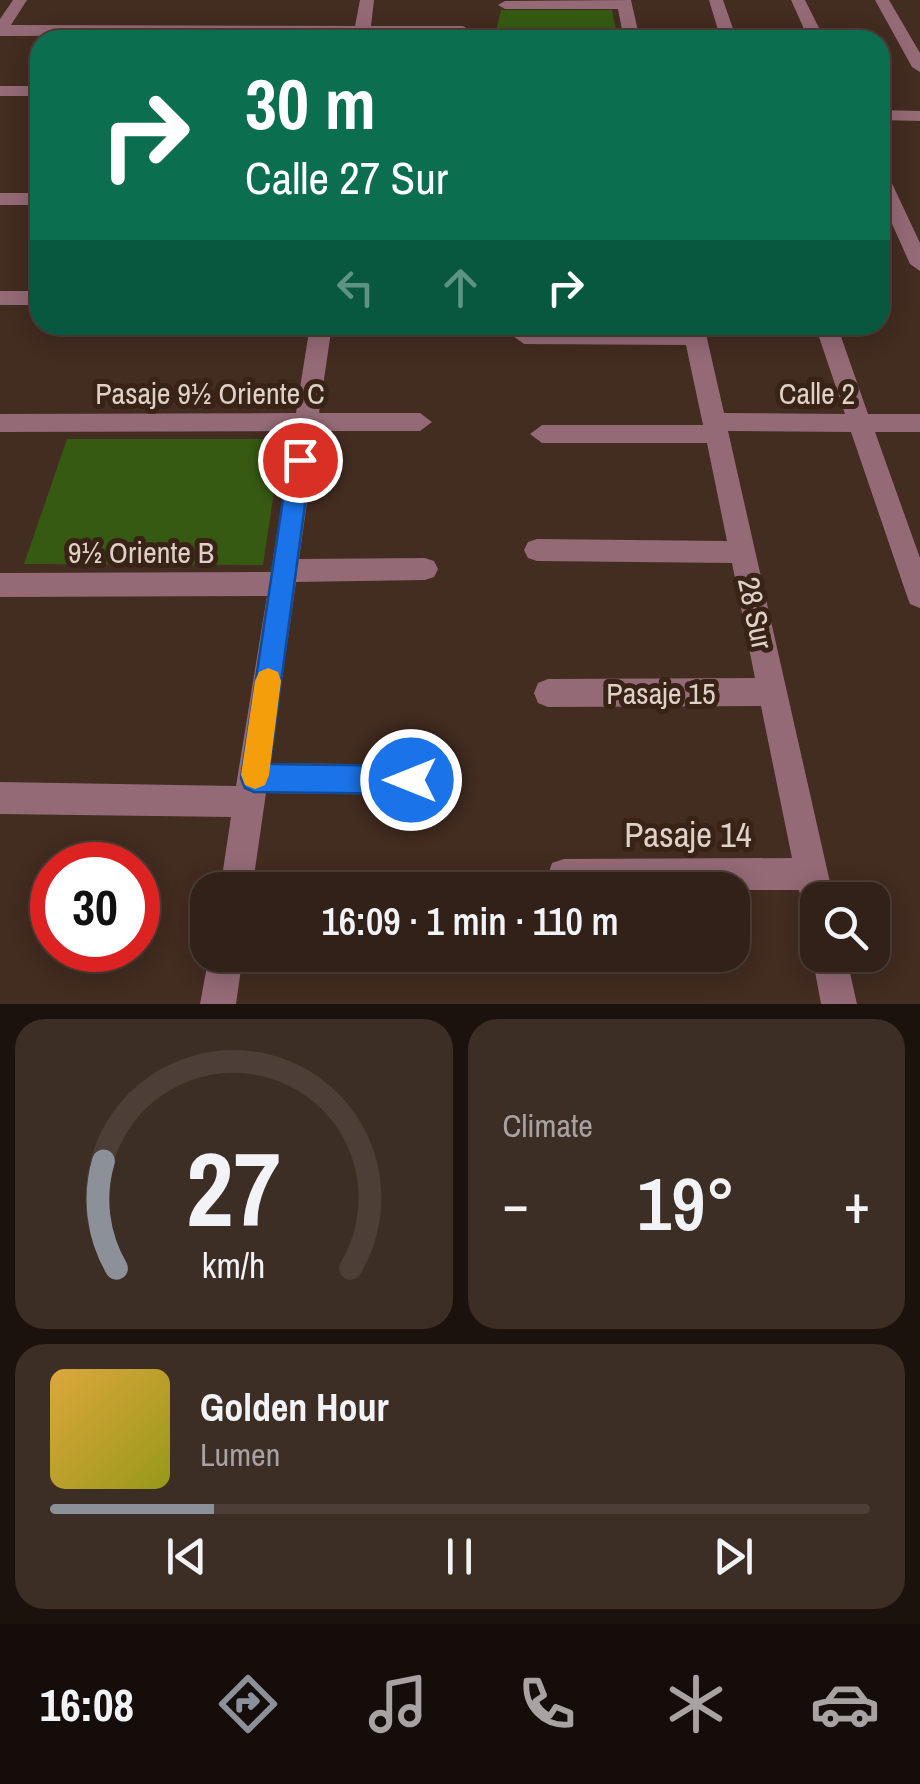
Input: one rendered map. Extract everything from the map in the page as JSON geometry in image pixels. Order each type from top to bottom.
[{"type":"street","points":[[0,30],[20,0]]},
{"type":"street","points":[[363,30],[367,0]]},
{"type":"street","points":[[716,0],[726,30]]},
{"type":"street","points":[[798,0],[812,30]]},
{"type":"street","points":[[882,0],[920,67]]},
{"type":"street","points":[[505,5],[624,2],[630,30]]},
{"type":"street","points":[[0,30],[30,30]]},
{"type":"street","points":[[0,92],[30,92]]},
{"type":"street","points":[[890,98],[920,98]]},
{"type":"street","points":[[890,116],[920,116]]},
{"type":"street","points":[[0,199],[30,199]]},
{"type":"street","points":[[890,199],[920,264]]},
{"type":"street","points":[[0,298],[30,298]]},
{"type":"street","points":[[239,872],[319,335]]},
{"type":"street","points":[[524,336],[558,335]]},
{"type":"street","name":"28 Sur","points":[[696,335],[814,882]]},
{"type":"street","points":[[829,335],[920,596]]},
{"type":"street","name":"Pasaje 9½ Oriente C","points":[[0,422],[420,422]]},
{"type":"street","name":"Calle 2","points":[[542,434],[920,424]]},
{"type":"street","points":[[537,550],[742,552]]},
{"type":"street","name":"9½ Oriente B","points":[[0,585],[425,569]]},
{"type":"street","name":"Pasaje 15","points":[[548,694],[773,692]]},
{"type":"street","points":[[0,798],[252,790],[411,780]]},
{"type":"street","name":"Pasaje 14","points":[[750,885],[800,887]]},
{"type":"street","points":[[218,1004],[223,972]]},
{"type":"street","points":[[832,972],[839,1004]]},
{"type":"green space","points":[[501,10],[612,10],[616,30],[496,30]]},
{"type":"green space","points":[[67,439],[282,439],[263,565],[24,564]]},
{"type":"slow traffic","points":[[255,775],[268,681]]},
{"type":"route","points":[[300,460],[254,778],[411,780]]}]
